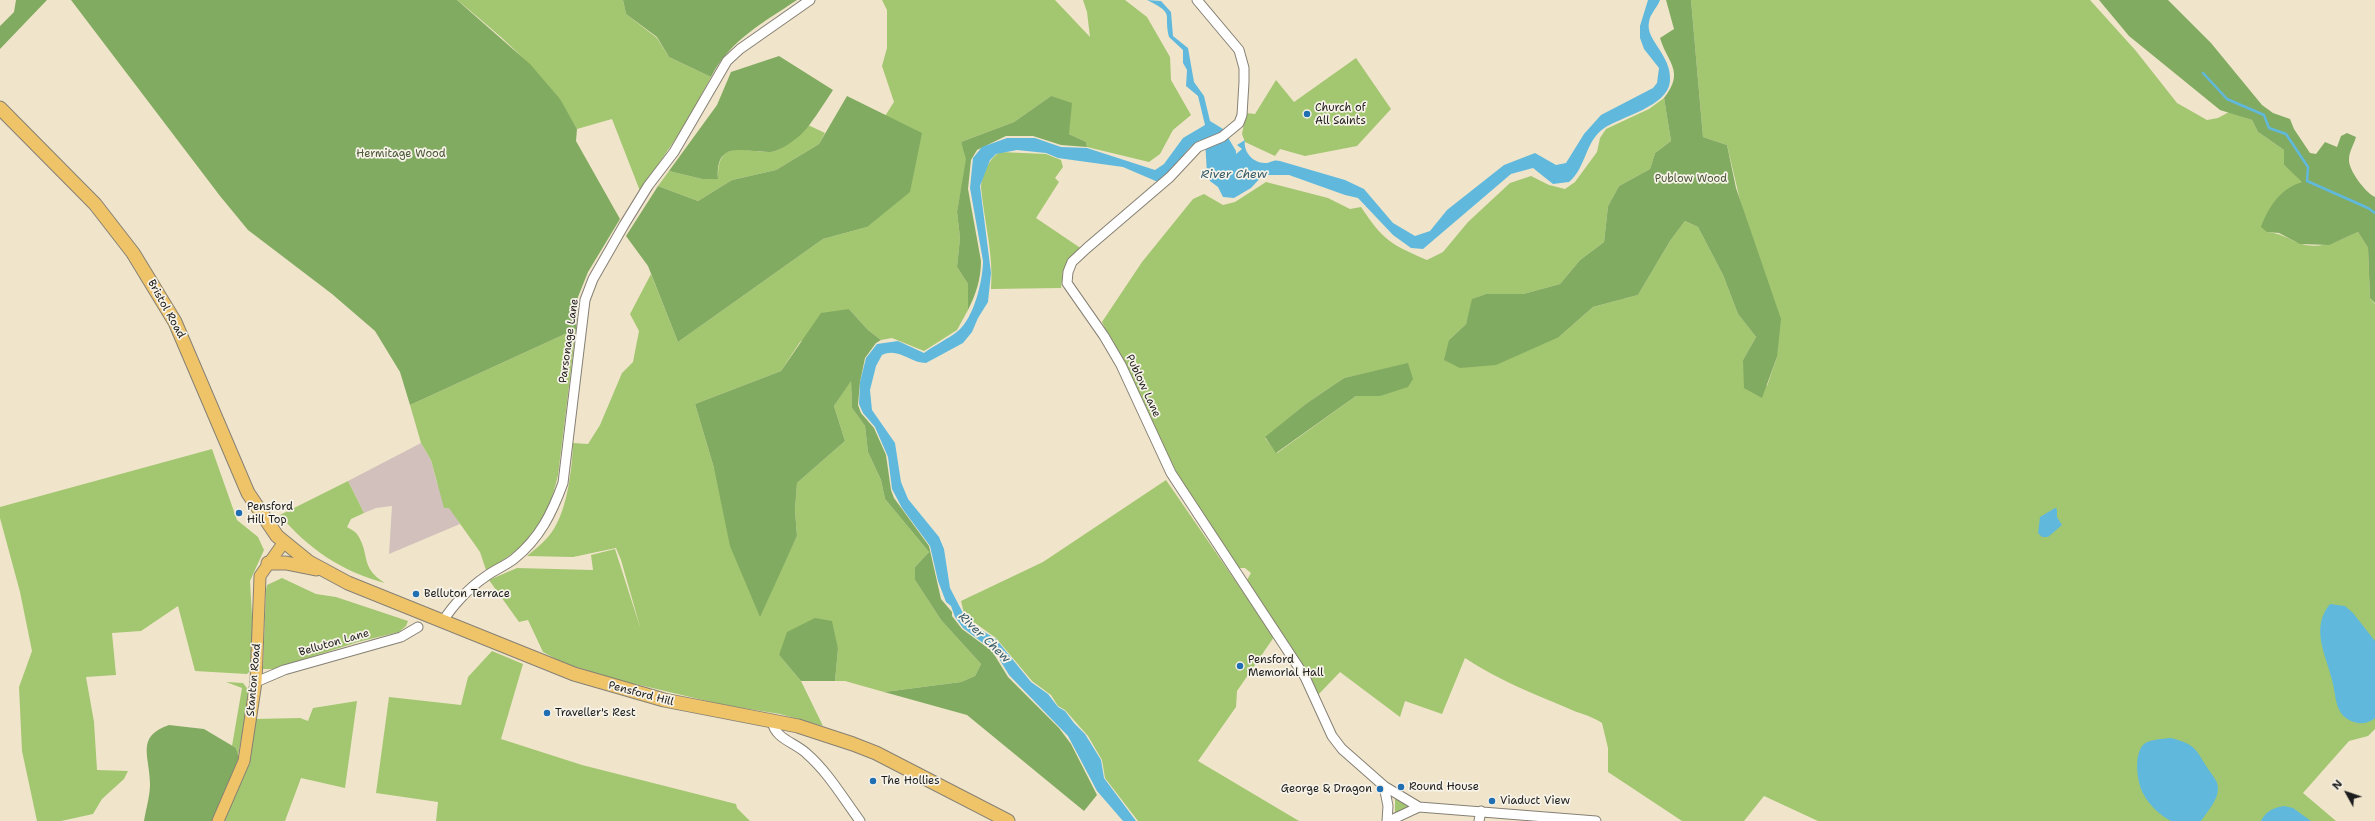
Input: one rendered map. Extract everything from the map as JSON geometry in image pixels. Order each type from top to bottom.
[{"type":"highway","name":"Bristol Road","points":[[0,108],[95,204],[146,272],[175,322],[248,493],[264,519],[284,542]]},
{"type":"highway","name":"Pensford Hill","points":[[284,542],[320,570],[354,586],[443,621],[530,658],[613,687],[664,700],[806,728],[876,753],[1008,821]]},
{"type":"highway","points":[[268,563],[286,562],[320,570]]},
{"type":"main road","name":"Stanton Road","points":[[218,821],[244,761],[256,682],[258,583],[262,571],[284,542]]},
{"type":"street","name":"Parsonage Lane","points":[[443,621],[448,613],[484,577],[524,550],[547,522],[553,509],[563,483],[585,300],[593,279],[624,225],[648,186],[674,152],[728,61],[740,49],[810,0]]},
{"type":"street","name":"Publow Lane","points":[[1197,0],[1239,50],[1244,68],[1242,115],[1234,128],[1222,137],[1198,147],[1170,177],[1072,262],[1068,272],[1067,283],[1104,336],[1121,365],[1171,473],[1305,677],[1332,736],[1342,748],[1384,786],[1419,807]]},
{"type":"street","name":"Belluton Lane","points":[[256,682],[284,670],[401,637],[418,627]]},
{"type":"street","points":[[772,721],[776,734],[807,754],[832,783],[860,821]]},
{"type":"street","points":[[1384,786],[1388,806],[1388,821],[1419,807],[1596,821]]},
{"type":"street","points":[[1479,821],[1481,811]]},
{"type":"shaded area","points":[[421,443],[431,460],[437,483],[460,524],[389,554],[392,506],[376,508],[364,513],[348,481]]},
{"type":"green space","points":[[16,0],[47,0],[0,49],[0,26],[14,12]]},
{"type":"green space","name":"Hermitage Wood","points":[[71,0],[457,0],[530,64],[560,99],[577,129],[576,141],[620,219],[588,272],[578,297],[576,329],[410,405],[400,372],[375,331],[332,294],[248,230],[220,196]]},
{"type":"green space","points":[[457,0],[623,0],[626,14],[657,38],[669,57],[711,77],[685,125],[640,191],[612,119],[577,129],[538,74],[492,29]]},
{"type":"green space","points":[[623,0],[797,0],[748,33],[727,53],[711,77],[669,57],[657,37],[626,14]]},
{"type":"green space","points":[[882,0],[1055,0],[1090,37],[1087,12],[1083,0],[1125,0],[1147,17],[1170,57],[1171,80],[1191,115],[1173,130],[1160,154],[1149,162],[1087,147],[1086,142],[1069,134],[1051,96],[1014,122],[961,142],[967,158],[957,212],[960,238],[957,267],[968,284],[968,310],[957,330],[924,351],[892,338],[881,340],[868,330],[849,309],[800,342],[781,371],[695,404],[714,468],[781,569],[797,536],[795,510],[797,483],[845,441],[834,406],[851,380],[852,408],[865,426],[868,452],[881,480],[885,499],[929,552],[915,567],[915,580],[941,620],[981,664],[975,676],[961,682],[884,692],[845,681],[835,681],[838,649],[779,655],[801,681],[823,726],[780,714],[724,705],[610,678],[561,662],[543,652],[528,620],[519,622],[489,580],[517,568],[593,570],[591,555],[615,549],[641,630],[621,560],[616,548],[573,557],[527,556],[541,545],[548,537],[560,517],[570,479],[573,443],[588,444],[600,425],[622,373],[633,362],[639,331],[630,314],[651,274],[678,342],[823,239],[867,227],[890,119],[885,116],[894,102],[882,66],[887,48],[887,10]]},
{"type":"green space","name":"Publow Wood","points":[[1666,0],[1691,0],[1703,137],[1727,145],[1736,188],[1781,319],[1777,357],[1762,398],[1744,388],[1743,360],[1756,337],[1738,314],[1723,275],[1698,227],[1685,221],[1670,241],[1638,295],[1593,307],[1559,337],[1496,365],[1460,368],[1444,360],[1449,340],[1466,324],[1472,299],[1486,294],[1523,294],[1560,284],[1580,260],[1604,242],[1608,206],[1619,186],[1650,169],[1655,153],[1671,141],[1664,98],[1670,89],[1674,74],[1673,68],[1660,38],[1674,29]]},
{"type":"green space","points":[[1691,0],[2090,0],[2136,51],[2177,103],[2207,120],[2218,118],[2229,112],[2252,120],[2258,132],[2284,150],[2284,165],[2303,182],[2298,184],[2267,232],[2299,243],[2314,246],[2329,244],[2358,232],[2368,248],[2370,298],[2375,304],[2375,729],[2368,736],[2349,741],[2303,793],[2336,821],[1818,821],[1764,796],[1744,821],[1682,821],[1608,772],[1608,748],[1602,723],[1514,685],[1489,673],[1465,658],[1442,714],[1405,701],[1400,717],[1340,672],[1317,696],[1306,671],[1247,580],[1251,573],[1245,568],[1238,568],[1177,473],[1102,322],[1142,262],[1193,199],[1204,194],[1223,205],[1235,202],[1266,182],[1328,198],[1350,209],[1361,207],[1376,227],[1389,240],[1404,250],[1427,260],[1443,252],[1468,222],[1510,183],[1531,176],[1549,185],[1565,189],[1575,182],[1597,152],[1600,138],[1606,129],[1649,109],[1664,98],[1671,141],[1655,153],[1650,169],[1619,186],[1608,206],[1604,242],[1580,260],[1560,284],[1523,294],[1486,294],[1473,299],[1466,324],[1449,340],[1559,337],[1593,307],[1638,295],[1670,241],[1685,221],[1698,227],[1723,275],[1738,314],[1756,337],[1743,360],[1767,386],[1777,357],[1727,145],[1703,137]],"holes":[[[1408,364],[1380,396],[1356,396],[1277,453],[1265,438],[1307,403],[1344,378]]]},
{"type":"green space","points":[[2099,0],[2168,0],[2211,43],[2262,105],[2273,113],[2290,119],[2294,129],[2310,153],[2316,154],[2325,142],[2337,147],[2341,136],[2347,133],[2356,137],[2350,154],[2349,164],[2358,181],[2371,195],[2375,197],[2375,303],[2370,298],[2368,248],[2358,232],[2329,245],[2300,244],[2279,233],[2267,232],[2261,227],[2276,199],[2287,189],[2302,182],[2284,165],[2284,150],[2258,132],[2252,120],[2220,110],[2129,36]]},
{"type":"green space","points":[[779,56],[833,90],[807,128],[789,144],[774,152],[734,150],[727,153],[722,158],[718,166],[718,179],[702,179],[669,171],[717,105],[731,72]]},
{"type":"green space","points":[[1356,58],[1391,109],[1357,146],[1305,156],[1280,149],[1275,156],[1245,142],[1242,134],[1246,113],[1255,114],[1276,80],[1294,102]]},
{"type":"green space","points":[[847,96],[922,133],[910,192],[867,227],[823,239],[678,342],[648,266],[626,236],[658,186],[698,201],[732,180],[776,170],[819,144]]},
{"type":"green space","points":[[1051,96],[1072,103],[1069,134],[1086,142],[1087,147],[1061,145],[1033,136],[1006,136],[977,150],[971,160],[968,189],[981,268],[978,286],[968,310],[968,284],[957,267],[960,238],[957,212],[966,159],[961,142],[1014,122]]},
{"type":"green space","points":[[808,125],[825,133],[819,144],[776,170],[732,180],[698,201],[658,186],[669,171],[702,179],[718,179],[719,166],[722,157],[727,152],[734,150],[761,152],[775,151],[791,142]]},
{"type":"green space","points":[[1000,152],[1046,154],[1061,160],[1063,167],[1055,178],[1059,182],[1036,218],[1082,249],[1063,271],[1061,288],[991,289],[992,276],[990,251],[981,187],[983,177],[989,163]]},
{"type":"green space","points":[[849,309],[868,330],[881,340],[876,343],[865,358],[860,382],[858,405],[861,413],[874,428],[886,455],[891,490],[894,498],[929,546],[941,599],[952,612],[952,616],[962,629],[992,651],[1008,677],[1059,728],[1071,744],[1097,795],[1084,811],[967,715],[884,692],[961,682],[975,676],[981,664],[941,620],[915,580],[915,567],[929,552],[885,499],[881,480],[868,452],[865,426],[852,408],[851,381],[834,406],[845,441],[797,483],[795,510],[797,536],[760,617],[730,546],[714,468],[695,404],[781,371],[821,313]]},
{"type":"green space","points":[[576,329],[558,475],[554,492],[542,520],[534,532],[514,552],[486,570],[480,552],[449,508],[444,508],[431,460],[421,443],[410,405]]},
{"type":"green space","points":[[1408,363],[1413,379],[1408,387],[1380,396],[1356,396],[1276,453],[1265,437],[1307,403],[1344,378]]},
{"type":"green space","points":[[212,449],[237,520],[258,537],[264,550],[250,581],[253,634],[251,670],[247,674],[195,671],[178,606],[141,631],[112,633],[116,675],[86,677],[94,722],[97,770],[128,771],[124,779],[102,799],[93,814],[61,821],[37,821],[22,751],[19,687],[32,651],[20,592],[0,518],[0,507]]},
{"type":"green space","points":[[1166,480],[1274,637],[1237,691],[1236,707],[1198,761],[1299,821],[1138,821],[1105,778],[1102,760],[1088,736],[1065,710],[1058,706],[1051,695],[1032,681],[996,638],[968,618],[964,613],[961,601],[1043,562]]},
{"type":"green space","points":[[348,481],[364,513],[351,519],[347,527],[356,533],[361,541],[368,566],[372,572],[385,583],[355,573],[327,558],[314,549],[280,515]]},
{"type":"green space","points":[[282,578],[316,594],[336,597],[408,621],[406,626],[399,632],[358,642],[273,669],[263,669],[267,585]]},
{"type":"green space","points":[[815,618],[832,621],[838,649],[835,681],[801,681],[779,655],[787,632]]},
{"type":"green space","points":[[492,651],[523,664],[501,739],[582,765],[736,804],[737,808],[750,821],[436,821],[438,802],[376,793],[389,697],[461,705],[468,677]]},
{"type":"green space","points":[[226,682],[243,683],[250,692],[238,756],[236,748],[232,746],[242,688]]},
{"type":"green space","points":[[357,701],[345,788],[301,778],[285,821],[223,821],[249,763],[254,719],[300,718],[308,721],[313,708]]},
{"type":"green space","points":[[169,725],[204,729],[236,748],[239,758],[212,821],[144,821],[150,789],[147,756],[148,742],[152,735],[158,730]]},
{"type":"green space","points":[[1395,797],[1409,805],[1409,807],[1395,813]]},
{"type":"water","name":"River Chew","points":[[1147,0],[1161,1],[1171,12],[1173,36],[1188,48],[1194,82],[1204,96],[1210,121],[1223,129],[1236,151],[1236,154],[1242,149],[1237,145],[1245,140],[1247,153],[1253,159],[1261,163],[1276,160],[1345,180],[1364,189],[1393,223],[1415,236],[1430,231],[1447,210],[1504,165],[1535,153],[1556,165],[1566,163],[1584,134],[1601,115],[1653,88],[1657,83],[1659,68],[1644,49],[1640,38],[1640,26],[1648,0],[1660,0],[1650,19],[1649,29],[1654,42],[1667,63],[1670,72],[1670,81],[1667,90],[1661,98],[1653,104],[1611,124],[1597,134],[1592,141],[1579,170],[1569,182],[1553,184],[1533,168],[1511,174],[1423,249],[1411,248],[1393,235],[1358,198],[1345,195],[1289,175],[1263,175],[1251,188],[1234,198],[1223,197],[1218,187],[1210,181],[1207,175],[1205,139],[1191,146],[1173,168],[1158,182],[1123,167],[1058,158],[1046,153],[1017,150],[996,154],[990,160],[980,186],[991,273],[988,302],[978,318],[972,332],[963,343],[926,363],[915,361],[899,354],[888,353],[882,355],[876,366],[870,390],[872,410],[895,443],[901,482],[908,499],[939,537],[944,549],[950,588],[964,615],[973,625],[996,639],[1031,682],[1048,694],[1058,707],[1065,711],[1085,734],[1101,760],[1104,778],[1136,821],[1123,821],[1097,791],[1068,736],[1009,675],[995,652],[963,628],[955,617],[951,606],[946,602],[938,581],[930,546],[902,508],[892,489],[888,457],[875,427],[863,413],[859,404],[860,382],[866,358],[877,344],[898,341],[924,353],[958,331],[969,317],[979,288],[983,269],[983,261],[970,188],[973,158],[982,147],[1007,138],[1035,138],[1061,147],[1087,148],[1155,170],[1164,164],[1183,138],[1205,125],[1198,96],[1186,86],[1187,70],[1183,63],[1183,50],[1169,37],[1167,15],[1162,9]]},
{"type":"water","points":[[2055,508],[2057,509],[2057,517],[2062,525],[2048,537],[2042,537],[2038,533],[2040,517]]},
{"type":"water","points":[[2330,604],[2345,606],[2353,613],[2375,641],[2375,718],[2372,721],[2358,723],[2350,720],[2345,717],[2338,707],[2323,651],[2320,632],[2324,613]]},
{"type":"water","points":[[2171,738],[2187,743],[2196,750],[2217,782],[2218,793],[2212,806],[2201,821],[2171,821],[2167,819],[2152,806],[2146,799],[2142,790],[2137,769],[2138,755],[2141,749],[2144,744],[2150,741]]},
{"type":"water","points":[[2284,806],[2293,808],[2311,821],[2261,821],[2270,810]]},
{"type":"waterway","points":[[2203,73],[2227,99],[2264,115],[2269,128],[2286,134],[2308,167],[2307,181],[2368,208],[2375,213]]},
{"type":"place","name":"Church of All Saints","points":[[1307,114]]},
{"type":"place","name":"Pensford Hill Top","points":[[239,513]]},
{"type":"place","name":"Belluton Terrace","points":[[416,594]]},
{"type":"place","name":"Pensford Memorial Hall","points":[[1240,666]]},
{"type":"place","name":"Traveller's Rest","points":[[547,713]]},
{"type":"place","name":"The Hollies","points":[[873,781]]},
{"type":"place","name":"Round House","points":[[1401,787]]},
{"type":"place","name":"George & Dragon","points":[[1380,789]]},
{"type":"place","name":"Viaduct View","points":[[1492,801]]}]
